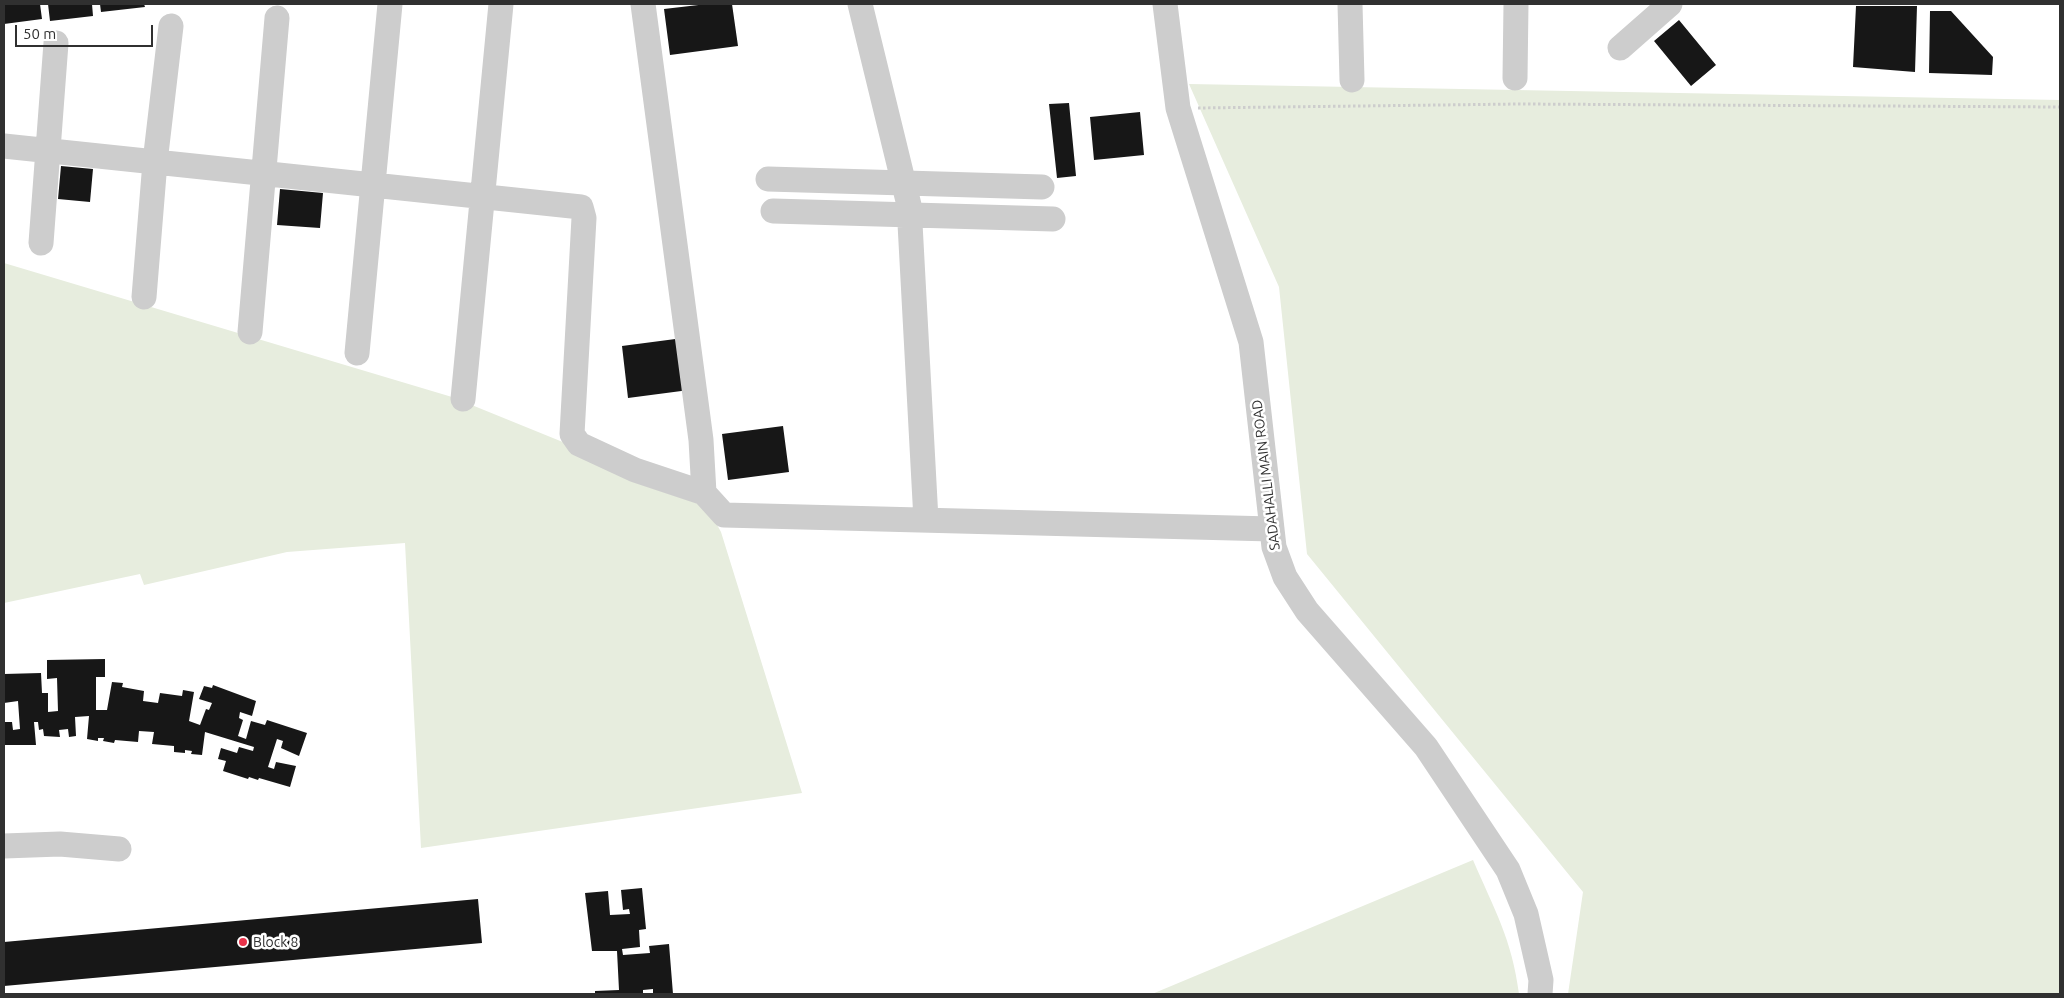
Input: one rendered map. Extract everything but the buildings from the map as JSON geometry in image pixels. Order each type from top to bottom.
[{"type":"street","points":[[357,353],[390,4]]},
{"type":"street","points":[[463,398],[501,4]]},
{"type":"street","points":[[643,4],[701,440],[704,493]]},
{"type":"street","points":[[860,4],[904,183],[909,214],[926,520]]},
{"type":"street","name":"SADAHALLI MAIN ROAD","points":[[1165,4],[1178,108],[1251,342],[1272,529],[1278,561],[1294,594],[1426,747],[1508,870],[1526,914],[1542,980],[1540,994]]},
{"type":"street","points":[[1350,4],[1352,80]]},
{"type":"street","points":[[1515,78],[1516,4]]},
{"type":"street","points":[[1620,48],[1670,4]]},
{"type":"street","points":[[250,332],[277,18]]},
{"type":"street","points":[[144,297],[155,162],[171,26]]},
{"type":"street","points":[[41,243],[56,42]]},
{"type":"street","points":[[4,146],[576,205],[584,213],[571,425],[575,439],[579,444],[635,470],[704,493],[724,515],[1272,529]]},
{"type":"street","points":[[768,179],[1042,187]]},
{"type":"street","points":[[773,211],[1052,219]]},
{"type":"street","points":[[4,846],[60,844],[118,849]]},
{"type":"path","points":[[1178,108],[1518,104],[2060,107]]},
{"type":"green space","points":[[1189,84],[2060,100],[2060,994],[1568,994],[1583,892],[1307,554],[1279,287]]},
{"type":"green space","points":[[4,263],[452,397],[703,499],[721,532],[802,793],[421,848],[405,543],[287,552],[144,585],[140,574],[4,603]]},
{"type":"green space","points":[[1473,860],[1507,940],[1519,994],[1152,994]]},
{"type":"place","name":"Block 8","points":[[243,942]]}]
